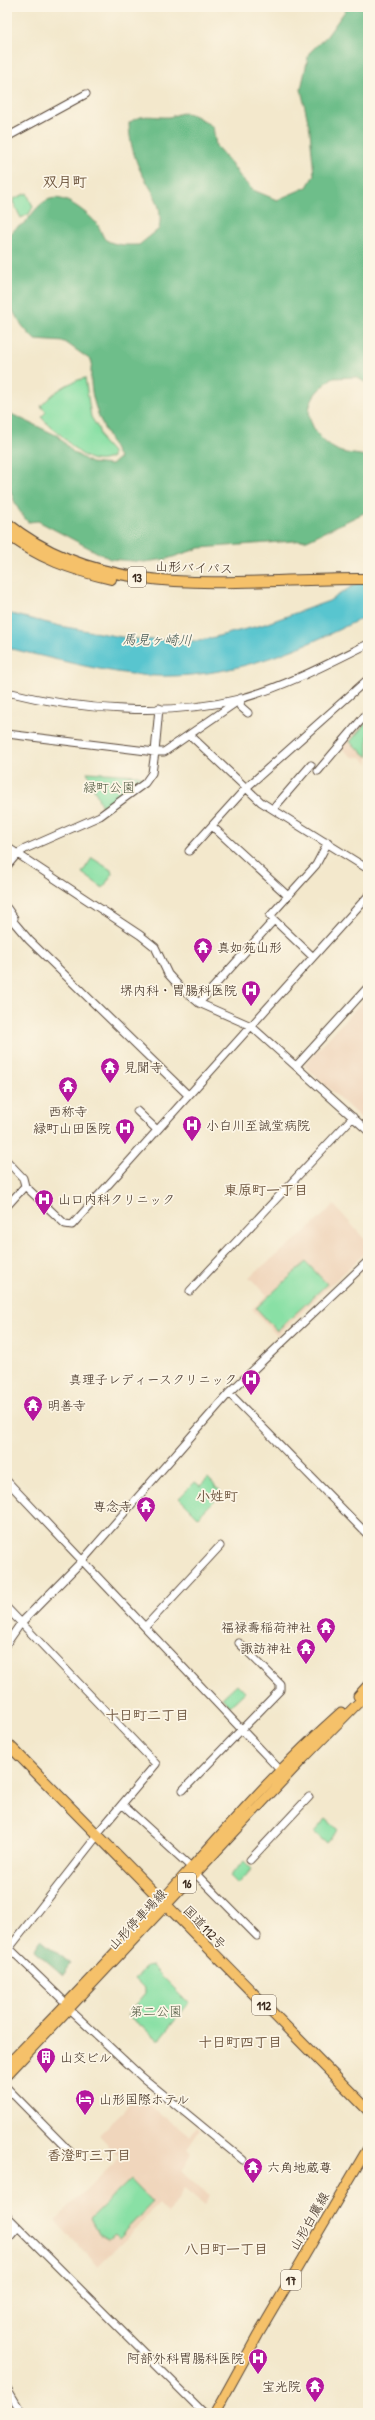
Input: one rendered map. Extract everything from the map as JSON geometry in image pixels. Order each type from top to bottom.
[{"type":"highway","name":"山形バイパス","points":[[7,523],[20,534],[51,551],[85,565],[125,576],[227,583],[368,586]]},
{"type":"highway","name":"山形バイパス","points":[[7,533],[16,541],[50,559],[81,572],[125,582],[172,587],[229,589],[278,583],[368,579]]},
{"type":"highway","name":"国道112号","points":[[7,1743],[368,2110]]},
{"type":"main road","name":"山形停車場線","points":[[7,2075],[118,1949],[164,1903],[281,1771],[368,1685]]},
{"type":"main road","name":"山形停車場線","points":[[193,1870],[368,1693]]},
{"type":"main road","name":"山形停車場線","points":[[7,2065],[68,2007]]},
{"type":"main road","name":"山形白鷹線","points":[[215,2413],[368,2148]]},
{"type":"street","points":[[7,137],[86,94]]},
{"type":"street","points":[[7,692],[100,708],[159,708],[213,705],[241,698],[299,676],[367,646]]},
{"type":"street","points":[[189,851],[246,788],[368,679]]},
{"type":"street","points":[[241,698],[240,706],[248,713]]},
{"type":"street","points":[[7,734],[164,752],[241,698]]},
{"type":"street","points":[[212,718],[215,711],[213,705]]},
{"type":"street","points":[[7,866],[17,854],[100,816],[145,783],[152,773],[159,708]]},
{"type":"street","points":[[318,772],[368,712]]},
{"type":"street","points":[[190,735],[261,802],[328,842],[368,869]]},
{"type":"street","points":[[273,809],[310,765]]},
{"type":"street","points":[[212,826],[288,896]]},
{"type":"street","points":[[313,957],[270,916],[316,865],[328,842]]},
{"type":"street","points":[[7,847],[140,935],[154,947],[168,974],[179,986],[199,1003],[251,1026],[368,1131]]},
{"type":"street","points":[[7,1161],[24,1178],[25,1186],[64,1224],[72,1225],[156,1129],[368,896]]},
{"type":"street","points":[[7,908],[13,919],[29,940],[188,1095]]},
{"type":"street","points":[[199,1003],[274,920]]},
{"type":"street","points":[[297,1066],[368,987]]},
{"type":"street","points":[[137,1111],[156,1129]]},
{"type":"street","points":[[190,1291],[353,1117]]},
{"type":"street","points":[[7,1206],[25,1186]]},
{"type":"street","points":[[7,1643],[21,1623],[82,1561],[229,1393],[368,1261]]},
{"type":"street","points":[[229,1393],[368,1535]]},
{"type":"street","points":[[7,1481],[281,1771]]},
{"type":"street","points":[[145,1627],[220,1546]]},
{"type":"street","points":[[7,1608],[156,1764],[97,1835],[8,1948],[142,2077],[243,2160]]},
{"type":"street","points":[[183,1790],[280,1690],[280,1684],[239,1643]]},
{"type":"street","points":[[250,1860],[309,1797]]},
{"type":"street","points":[[122,1804],[193,1870],[257,1936]]},
{"type":"street","points":[[7,2088],[73,2155]]},
{"type":"street","points":[[7,2216],[204,2413]]},
{"type":"street","points":[[7,2230],[15,2224]]},
{"type":"street","points":[[7,2240],[15,2224]]},
{"type":"street","points":[[7,2388],[22,2413]]},
{"type":"shaded area","points":[[368,714],[368,764],[361,757],[352,757],[341,748]]},
{"type":"shaded area","points":[[368,995],[368,1125],[304,1065]]},
{"type":"shaded area","points":[[334,1205],[368,1243],[368,1250],[277,1336],[252,1309],[267,1295],[249,1277],[303,1234]]},
{"type":"shaded area","points":[[136,2093],[190,2137],[197,2127],[200,2129],[187,2148],[192,2152],[182,2172],[210,2196],[204,2205],[184,2189],[168,2214],[159,2204],[98,2266],[55,2221],[120,2157],[99,2135],[126,2108]]},
{"type":"green space","points":[[346,7],[368,7],[368,384],[356,377],[332,378],[316,393],[311,401],[309,409],[312,424],[316,432],[328,444],[339,451],[368,457],[368,511],[307,540],[200,548],[167,559],[144,562],[110,559],[38,521],[28,522],[19,510],[13,498],[9,484],[6,456],[7,412],[58,436],[73,452],[91,463],[111,465],[119,458],[97,412],[91,388],[92,361],[65,342],[35,340],[16,316],[8,295],[7,283],[7,241],[10,235],[15,229],[26,221],[40,205],[46,201],[57,198],[71,203],[79,208],[97,224],[106,240],[114,243],[122,245],[139,245],[159,229],[160,213],[156,199],[138,167],[132,148],[130,135],[129,123],[139,118],[148,116],[169,117],[180,113],[188,113],[213,127],[216,146],[231,163],[241,178],[253,190],[277,200],[307,187],[314,175],[310,131],[301,89],[309,53],[327,36],[345,11]]},
{"type":"green space","points":[[27,193],[33,207],[29,214],[21,218],[13,202],[14,199]]},
{"type":"green space","points":[[85,378],[91,417],[98,428],[102,441],[112,452],[112,457],[104,460],[91,459],[78,452],[41,417],[46,412],[41,406],[51,396],[66,385]]},
{"type":"green space","points":[[368,720],[368,757],[350,742]]},
{"type":"green space","name":"緑町公園","points":[[87,772],[139,775],[143,780],[102,807]]},
{"type":"green space","points":[[92,858],[111,870],[112,874],[103,888],[82,873]]},
{"type":"green space","points":[[306,1262],[327,1284],[277,1331],[256,1308]]},
{"type":"green space","points":[[208,1478],[222,1493],[198,1517],[179,1498],[195,1482],[200,1486]]},
{"type":"green space","points":[[237,1684],[245,1692],[230,1706],[222,1698]]},
{"type":"green space","points":[[326,1819],[338,1830],[326,1843],[314,1832]]},
{"type":"green space","points":[[244,1861],[252,1869],[238,1884],[230,1876]]},
{"type":"green space","points":[[41,1940],[71,1964],[63,1975],[34,1950]]},
{"type":"green space","name":"第二公園","points":[[152,1966],[189,2003],[159,2040],[127,2015],[145,1994],[145,1989],[135,1979],[146,1967]]},
{"type":"green space","points":[[130,2180],[152,2203],[118,2238],[114,2234],[108,2239],[100,2235],[91,2218]]},
{"type":"water","points":[[368,576],[368,615],[312,642],[254,663],[224,670],[193,675],[162,676],[131,674],[85,666],[7,648],[7,613],[60,626],[133,639],[199,641],[262,625],[329,601]]},
{"type":"place","name":"真如苑山形","points":[[203,964]]},
{"type":"place","name":"堺内科・胃腸科医院","points":[[251,1007]]},
{"type":"place","name":"見聞寺","points":[[110,1084]]},
{"type":"place","name":"西称寺","points":[[68,1103]]},
{"type":"place","name":"小白川至誠堂病院","points":[[192,1142]]},
{"type":"place","name":"緑町山田医院","points":[[125,1145]]},
{"type":"place","name":"山口内科クリニック","points":[[44,1216]]},
{"type":"place","name":"真理子レディースクリニック","points":[[251,1396]]},
{"type":"place","name":"明善寺","points":[[33,1422]]},
{"type":"place","name":"専念寺","points":[[146,1523]]},
{"type":"place","name":"福禄壽稲荷神社","points":[[326,1644]]},
{"type":"place","name":"諏訪神社","points":[[306,1665]]},
{"type":"place","name":"山交ビル","points":[[46,2074]]},
{"type":"place","name":"山形国際ホテル","points":[[85,2116]]},
{"type":"place","name":"六角地蔵尊","points":[[253,2184]]},
{"type":"place","name":"阿部外科胃腸科医院","points":[[258,2375]]},
{"type":"place","name":"宝光院","points":[[315,2403]]},
{"type":"district","name":"双月町","points":[[65,181]]},
{"type":"district","name":"東原町一丁目","points":[[266,1189]]},
{"type":"district","name":"小姓町","points":[[217,1495]]},
{"type":"district","name":"十日町二丁目","points":[[147,1714]]},
{"type":"district","name":"十日町四丁目","points":[[240,2041]]},
{"type":"district","name":"香澄町三丁目","points":[[89,2154]]},
{"type":"district","name":"八日町一丁目","points":[[226,2248]]},
{"type":"water label","name":"馬見ヶ崎川","points":[[157,639]]}]
